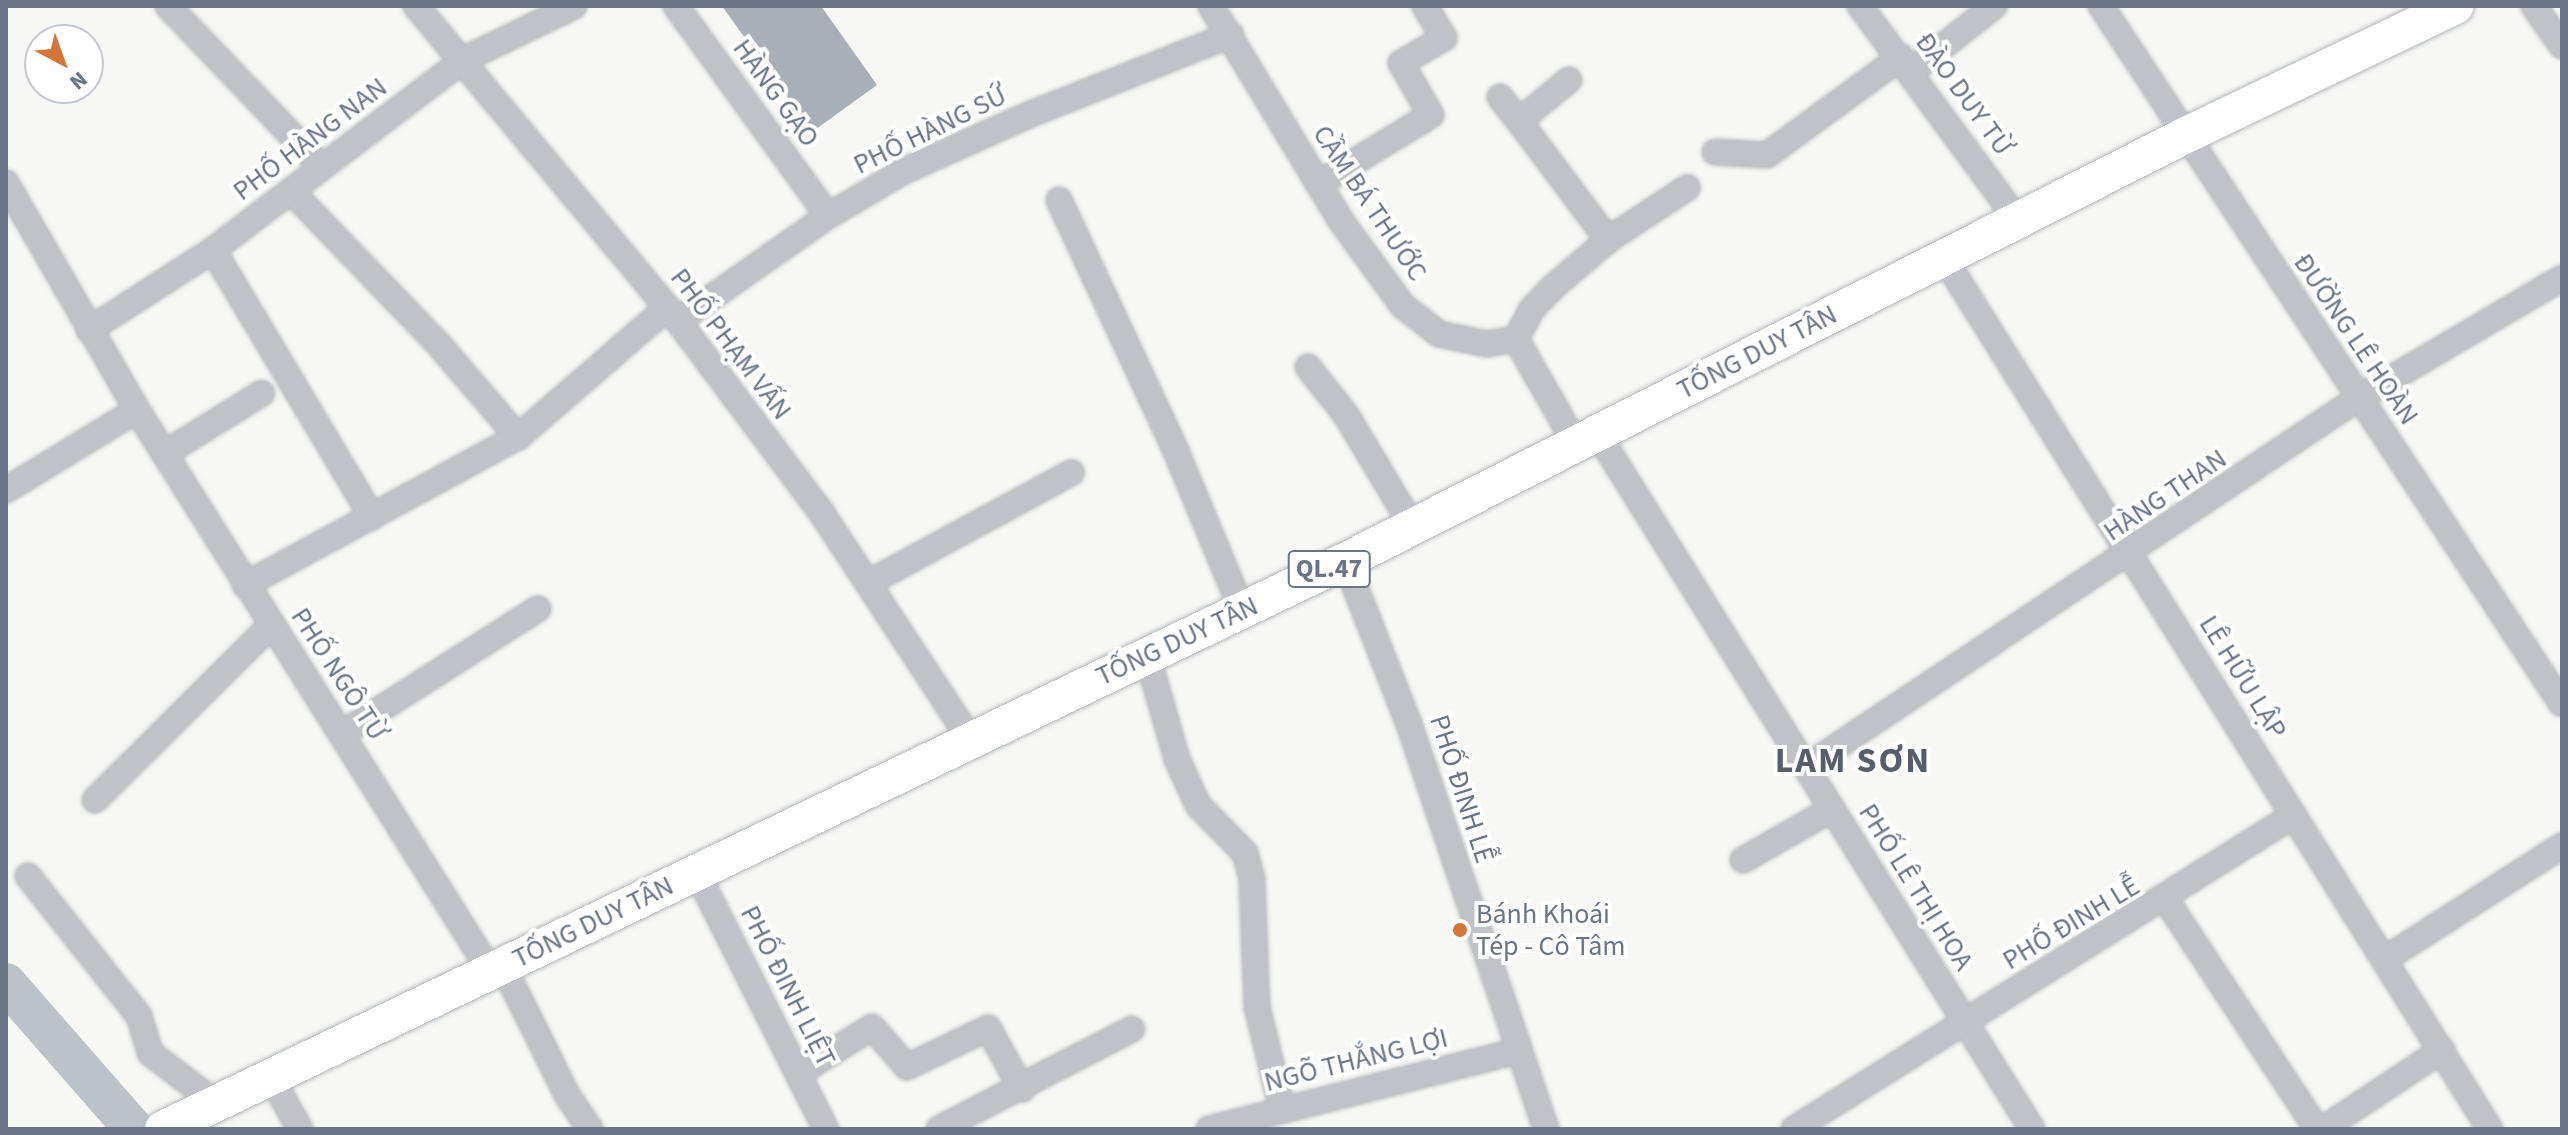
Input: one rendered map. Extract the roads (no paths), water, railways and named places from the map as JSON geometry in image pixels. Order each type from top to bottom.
[{"type":"highway","name":"TỐNG DUY TÂN","points":[[191,1116],[1345,561],[2184,136],[2455,6]]},
{"type":"street","points":[[168,6],[322,167]]},
{"type":"street","name":"PHỐ PHẠM VẤN","points":[[416,6],[465,59],[673,315],[870,582],[971,740]]},
{"type":"street","name":"PHỐ HÀNG NAN","points":[[89,330],[213,250],[465,59],[574,6]]},
{"type":"street","name":"HÀNG GẠO","points":[[676,6],[828,216]]},
{"type":"street","name":"CẦM BÁ THƯỚC","points":[[1211,6],[1318,184],[1403,306],[1439,334],[1487,344],[1516,339]]},
{"type":"street","points":[[1318,184],[1431,115],[1401,63],[1444,38],[1425,6]]},
{"type":"street","name":"ĐÀO DUY TỪ","points":[[1860,6],[1907,64],[2018,220]]},
{"type":"street","points":[[1715,152],[1767,155],[1994,6]]},
{"type":"street","name":"ĐƯỜNG LÊ HOÀN","points":[[2101,6],[2562,704]]},
{"type":"street","points":[[2534,6],[2562,46]]},
{"type":"street","name":"PHỐ HÀNG SỨ","points":[[245,585],[518,437],[673,315],[904,171],[1031,114],[1231,35]]},
{"type":"street","points":[[1519,121],[1569,80]]},
{"type":"street","points":[[1500,97],[1608,240]]},
{"type":"street","name":"PHỐ NGÔ TỪ","points":[[6,183],[164,454],[245,585],[497,969],[567,1095],[590,1129]]},
{"type":"street","points":[[1586,438],[1516,339],[1532,309],[1608,240],[1687,188]]},
{"type":"street","points":[[292,192],[440,346],[518,437]]},
{"type":"street","points":[[1059,200],[1175,449],[1242,610]]},
{"type":"street","points":[[213,250],[372,517]]},
{"type":"street","name":"LÊ HỮU LẬP","points":[[1944,258],[2490,1129]]},
{"type":"street","name":"HÀNG THAN","points":[[1806,767],[2131,555],[2360,397],[2562,278]]},
{"type":"street","points":[[1308,367],[1346,415],[1413,527]]},
{"type":"street","points":[[164,454],[262,393]]},
{"type":"street","points":[[7,486],[137,410]]},
{"type":"street","name":"PHỐ LÊ THỊ HOA","points":[[1586,438],[1806,767],[2032,1129]]},
{"type":"street","points":[[870,582],[1071,473]]},
{"type":"street","name":"PHỐ ĐINH LỄ","points":[[1345,561],[1409,724],[1517,1051],[1546,1129]]},
{"type":"street","points":[[343,733],[538,609]]},
{"type":"street","points":[[95,800],[271,625]]},
{"type":"street","points":[[1147,655],[1177,759],[1198,805],[1245,853],[1252,879],[1257,1007],[1282,1109]]},
{"type":"street","points":[[1743,860],[1832,809]]},
{"type":"street","name":"PHỐ ĐINH LỄ","points":[[1794,1129],[2166,900],[2294,815]]},
{"type":"street","points":[[2385,959],[2562,846]]},
{"type":"street","name":"PHỐ ĐINH LIỆT","points":[[696,871],[826,1129]]},
{"type":"street","points":[[28,876],[139,1016],[150,1053],[191,1116]]},
{"type":"street","points":[[2166,900],[2320,1129],[2442,1050]]},
{"type":"street","points":[[799,1073],[872,1027],[907,1067],[988,1028],[1022,1089]]},
{"type":"street","points":[[939,1129],[1022,1089],[1132,1029]]},
{"type":"street","name":"NGÕ THẮNG LỢI","points":[[1209,1129],[1517,1051]]},
{"type":"street","points":[[272,1079],[300,1129]]},
{"type":"waterway","points":[[6,983],[134,1129]]},
{"type":"place","name":"Bánh Khoái Tép - Cô Tâm","points":[[1460,930]]},
{"type":"district","name":"LAM SƠN","points":[[1853,761]]}]
